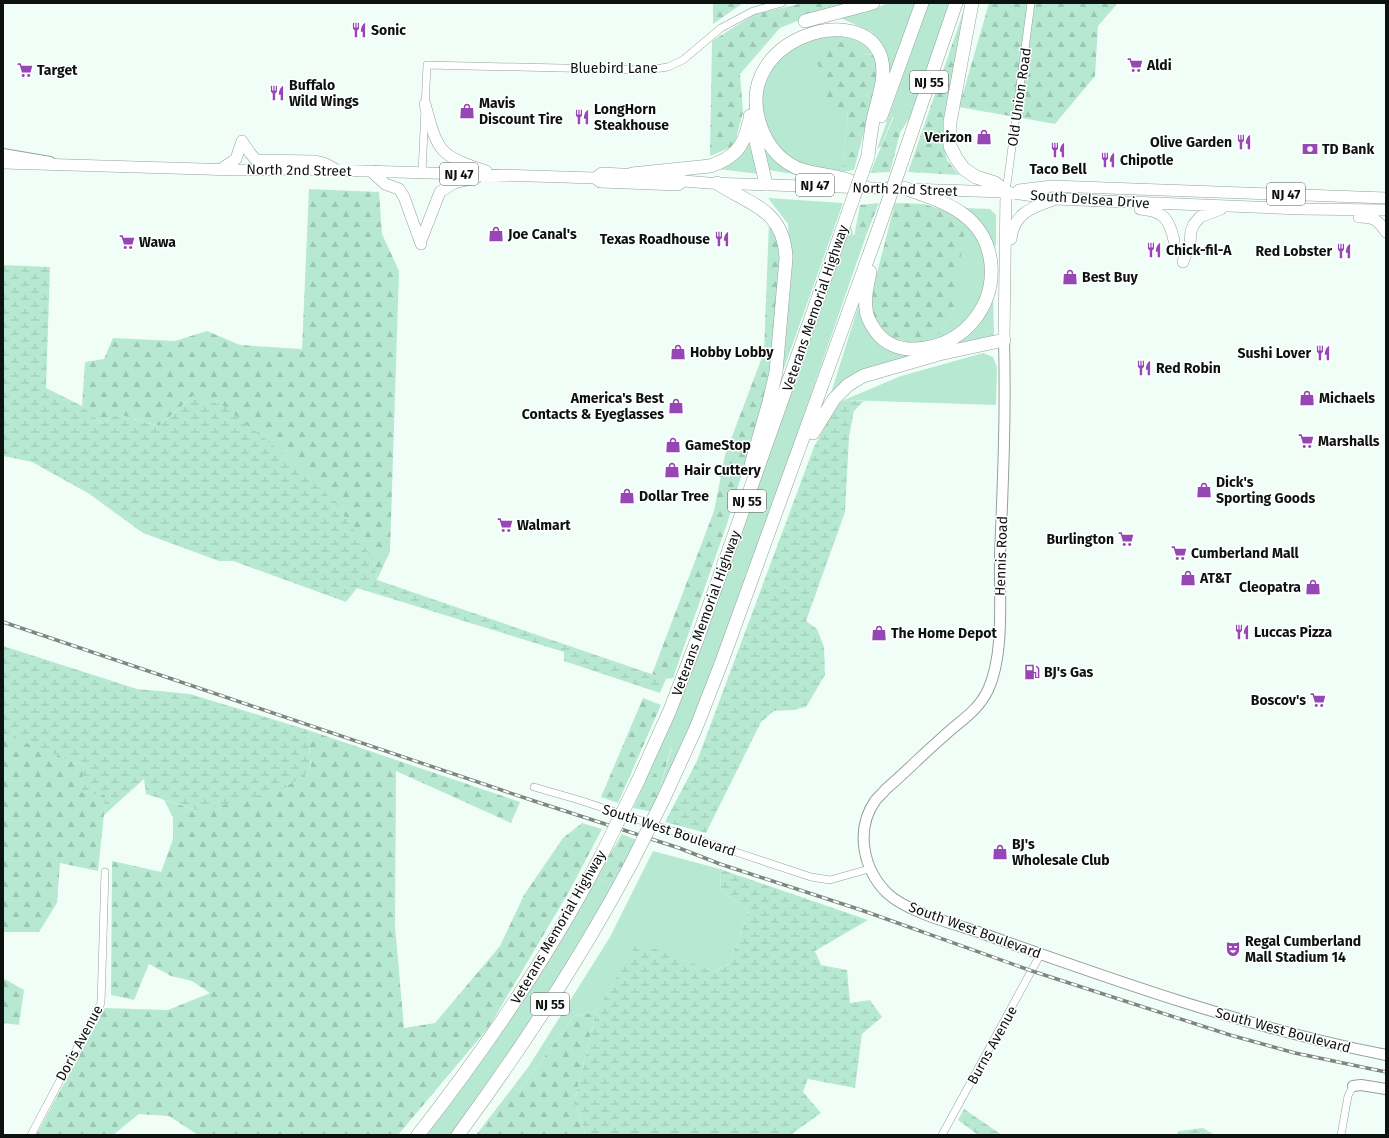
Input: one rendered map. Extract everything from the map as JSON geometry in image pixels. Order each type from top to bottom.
[{"type":"highway","points":[[766,184],[748,104],[750,88],[758,63],[766,50],[786,31],[809,20],[873,3]]},
{"type":"highway","name":"Veterans Memorial Highway","points":[[419,1132],[511,1007],[552,942],[600,858],[638,781],[672,704],[706,615],[922,3]]},
{"type":"highway","name":"NJ 55","points":[[458,1135],[515,1058],[595,930],[630,866],[663,800],[696,728],[762,556],[880,225],[956,3]]},
{"type":"highway","points":[[972,3],[950,122],[950,146],[964,169],[976,177],[995,183],[1006,192]]},
{"type":"highway","points":[[865,187],[840,178],[811,174],[794,167],[779,156],[766,139],[758,118],[757,97],[759,86],[762,75],[773,54],[793,37],[812,28],[838,25],[848,26],[862,31],[875,44],[881,56],[884,72],[868,156]]},
{"type":"highway","points":[[632,174],[710,166],[720,163],[731,157],[739,148],[746,137],[750,116]]},
{"type":"highway","points":[[706,615],[773,388],[778,357],[786,258],[786,246],[776,222],[752,202],[737,196],[717,183]]},
{"type":"highway","points":[[880,225],[866,299],[867,315],[877,334],[889,344],[896,347],[921,349],[931,348],[950,341],[968,328],[979,314],[990,290],[990,260],[984,239],[973,222],[960,212],[928,196],[904,188]]},
{"type":"highway","points":[[762,556],[810,437],[823,413],[841,392],[863,376],[884,368],[1004,340]]},
{"type":"main road","points":[[425,104],[434,137],[440,149],[457,161],[496,174]]},
{"type":"main road","points":[[221,169],[236,159],[242,141],[256,160],[315,160],[324,162],[337,170]]},
{"type":"main road","name":"North 2nd Street","points":[[3,163],[496,174],[595,178],[600,182],[624,184],[678,185],[684,181]]},
{"type":"main road","points":[[371,172],[385,184],[399,189],[421,241],[440,192],[454,183],[496,174]]},
{"type":"main road","name":"North 2nd Street","points":[[595,178],[602,173],[632,174],[678,177],[684,181],[717,183],[1006,192]]},
{"type":"main road","name":"South Delsea Drive","points":[[1006,192],[1052,186],[1386,198]]},
{"type":"main road","name":"South Delsea Drive","points":[[1006,192],[1054,199],[1094,201],[1229,207],[1386,210]]},
{"type":"main road","name":"Hennis Road","points":[[1004,340],[1006,192]]},
{"type":"main road","points":[[1006,268],[1010,258],[1011,234],[1018,218],[1027,211],[1054,199]]},
{"type":"main road","points":[[1094,201],[1103,207],[1155,211],[1163,215],[1170,224],[1174,240]]},
{"type":"main road","points":[[1183,262],[1190,243],[1191,231],[1194,224],[1200,217],[1208,213],[1229,207]]},
{"type":"main road","points":[[1300,209],[1309,215],[1371,217],[1378,220],[1386,232]]},
{"type":"street","name":"Bluebird Lane","points":[[425,104],[427,65],[647,70],[668,68],[683,60],[721,28],[753,11],[782,3]]},
{"type":"street","name":"Old Union Road","points":[[1006,192],[1031,3]]},
{"type":"street","points":[[422,173],[425,104]]},
{"type":"street","points":[[3,154],[43,160],[57,165]]},
{"type":"street","name":"Hennis Road","points":[[869,869],[865,852],[864,833],[868,816],[875,801],[886,789],[971,714],[987,692],[995,668],[1000,642],[1000,561],[1006,405],[1004,340]]},
{"type":"street","name":"South West Boulevard","points":[[534,788],[579,800],[811,877],[830,880],[869,869],[888,894],[904,905],[1040,954],[1233,1018],[1315,1040],[1386,1055]]},
{"type":"street","name":"Doris Avenue","points":[[31,1135],[101,1003],[105,872]]},
{"type":"street","name":"Burns Avenue","points":[[942,1135],[1040,954]]},
{"type":"street","points":[[1342,1135],[1348,1096],[1353,1086],[1361,1085],[1386,1089]]},
{"type":"green space","points":[[713,3],[743,3],[713,24]]},
{"type":"green space","points":[[803,3],[853,3],[817,13],[780,28],[740,74],[743,112],[734,146],[710,156],[712,41],[755,14]]},
{"type":"green space","points":[[888,3],[916,3],[891,74],[872,32],[838,17],[867,12]]},
{"type":"green space","points":[[929,3],[950,3],[910,117],[900,133],[893,116],[881,146],[877,149]]},
{"type":"green space","points":[[989,3],[1118,3],[1098,26],[1095,76],[1055,124],[959,107]]},
{"type":"green space","points":[[964,10],[942,136],[947,160],[959,175],[908,172]]},
{"type":"green space","points":[[812,33],[861,37],[876,55],[859,54],[848,111],[842,172],[800,167],[778,147],[763,123],[762,97],[768,70],[787,49]]},
{"type":"green space","points":[[843,41],[859,54],[876,55],[879,74],[854,170],[842,172],[848,111],[829,110],[816,56]]},
{"type":"green space","points":[[894,116],[900,133],[890,172],[870,173]]},
{"type":"green space","points":[[759,139],[799,175],[768,170]]},
{"type":"green space","points":[[750,141],[759,174],[718,169]]},
{"type":"green space","points":[[309,189],[379,192],[382,234],[399,271],[390,551],[377,580],[374,561],[193,396],[159,426],[117,414],[102,424],[82,406],[85,362],[104,359],[113,338],[175,341],[207,331],[240,345],[302,349]]},
{"type":"green space","points":[[768,198],[843,203],[782,374],[791,273],[788,224]]},
{"type":"green space","points":[[879,203],[867,233],[854,237],[860,205]]},
{"type":"green space","points":[[895,203],[924,204],[959,215],[965,228],[953,313],[934,341],[911,343],[889,337],[875,324],[870,300]]},
{"type":"green space","points":[[965,208],[990,209],[996,215],[996,247]]},
{"type":"green space","points":[[959,215],[973,230],[986,253],[987,283],[972,320],[934,341],[953,313],[957,274]]},
{"type":"green space","points":[[769,222],[780,245],[779,289],[770,378],[727,524],[673,678],[666,679],[652,674],[714,511],[725,455],[764,352]]},
{"type":"green space","points":[[850,223],[854,237],[867,233],[747,579],[677,761],[653,812],[672,747],[633,808],[690,678]]},
{"type":"green space","points":[[3,265],[50,267],[46,388],[82,406],[102,424],[117,414],[159,426],[193,396],[224,406],[280,451],[335,502],[374,561],[377,580],[666,679],[660,693],[564,661],[564,652],[357,588],[346,602],[233,561],[219,561],[143,533],[88,493],[32,462],[3,456]]},
{"type":"green space","points":[[993,292],[994,336],[952,346],[981,323]]},
{"type":"green space","points":[[860,301],[867,326],[871,335],[877,341],[883,346],[892,350],[918,356],[852,375],[830,396]]},
{"type":"green space","points":[[983,353],[993,357],[997,367],[996,405],[844,400],[901,376]]},
{"type":"green space","points":[[844,400],[864,401],[854,411],[849,437],[845,512],[806,621],[817,629],[824,647],[825,675],[806,707],[793,710],[774,711],[761,722],[706,833],[665,822],[697,761],[814,447],[835,407]]},
{"type":"green space","points":[[3,646],[137,689],[190,694],[308,730],[311,771],[279,791],[199,811],[146,794],[144,779],[104,815],[105,795],[82,793],[83,765],[3,734]]},
{"type":"green space","points":[[643,698],[661,705],[618,803],[601,797]]},
{"type":"green space","points":[[308,730],[520,802],[511,823],[396,771],[395,926],[404,1028],[435,1023],[500,946],[524,895],[563,838],[582,823],[602,829],[570,890],[489,1027],[398,1135],[198,1135],[169,1116],[139,1114],[113,1135],[36,1135],[105,1008],[168,1010],[210,993],[192,981],[171,976],[149,964],[134,1000],[111,995],[112,861],[161,872],[173,839],[173,817],[164,800],[199,811],[311,771]]},
{"type":"green space","points":[[4,733],[83,765],[106,795],[98,871],[60,863],[57,903],[39,932],[3,932]]},
{"type":"green space","points":[[672,745],[653,812],[633,808]]},
{"type":"green space","points":[[622,834],[637,840],[613,886],[596,877]]},
{"type":"green space","points":[[653,851],[720,869],[721,891],[749,911],[729,964],[713,971],[637,943],[596,1012],[574,1016],[519,1092],[513,1087],[529,1066],[610,937]]},
{"type":"green space","points":[[720,869],[868,920],[815,951],[821,965],[847,970],[850,1003],[870,1000],[882,1017],[862,1034],[855,1088],[808,1079],[803,1092],[821,1113],[793,1133],[794,1135],[586,1135],[574,1103],[596,1012],[637,942],[713,971],[729,964],[749,911],[721,891]]},
{"type":"green space","points":[[596,877],[613,886],[503,1069],[451,1135],[424,1135]]},
{"type":"green space","points":[[3,978],[24,990],[19,1025],[3,1023]]},
{"type":"green space","points":[[596,1012],[574,1103],[586,1135],[476,1135],[513,1087],[519,1092],[574,1016]]},
{"type":"green space","points":[[964,1109],[1002,1135],[978,1135],[958,1120]]},
{"type":"green space","points":[[1203,1128],[1215,1135],[1176,1135],[1179,1131]]},
{"type":"railway","points":[[3,622],[531,800],[679,848],[720,864],[864,911],[1032,971],[1230,1035],[1295,1053],[1386,1072]]},
{"type":"place","name":"Sonic","points":[[359,30]]},
{"type":"place","name":"Aldi","points":[[1135,65]]},
{"type":"place","name":"Target","points":[[25,70]]},
{"type":"place","name":"Buffalo Wild Wings","points":[[277,93]]},
{"type":"place","name":"Mavis Discount Tire","points":[[467,111]]},
{"type":"place","name":"LongHorn Steakhouse","points":[[582,117]]},
{"type":"place","name":"Verizon","points":[[984,137]]},
{"type":"place","name":"Olive Garden","points":[[1244,142]]},
{"type":"place","name":"TD Bank","points":[[1310,149]]},
{"type":"place","name":"Taco Bell","points":[[1058,150]]},
{"type":"place","name":"Chipotle","points":[[1108,160]]},
{"type":"place","name":"Joe Canal's","points":[[496,234]]},
{"type":"place","name":"Texas Roadhouse","points":[[722,239]]},
{"type":"place","name":"Wawa","points":[[127,242]]},
{"type":"place","name":"Chick-fil-A","points":[[1154,250]]},
{"type":"place","name":"Red Lobster","points":[[1344,251]]},
{"type":"place","name":"Best Buy","points":[[1070,277]]},
{"type":"place","name":"Hobby Lobby","points":[[678,352]]},
{"type":"place","name":"Sushi Lover","points":[[1323,353]]},
{"type":"place","name":"Red Robin","points":[[1144,368]]},
{"type":"place","name":"Michaels","points":[[1307,398]]},
{"type":"place","name":"America's Best Contacts & Eyeglasses","points":[[676,406]]},
{"type":"place","name":"Marshalls","points":[[1306,441]]},
{"type":"place","name":"GameStop","points":[[673,445]]},
{"type":"place","name":"Hair Cuttery","points":[[672,470]]},
{"type":"place","name":"Dick's Sporting Goods","points":[[1204,490]]},
{"type":"place","name":"Dollar Tree","points":[[627,496]]},
{"type":"place","name":"Walmart","points":[[505,525]]},
{"type":"place","name":"Burlington","points":[[1126,539]]},
{"type":"place","name":"Cumberland Mall","points":[[1179,553]]},
{"type":"place","name":"AT&T","points":[[1188,578]]},
{"type":"place","name":"Cleopatra","points":[[1313,587]]},
{"type":"place","name":"Luccas Pizza","points":[[1242,632]]},
{"type":"place","name":"The Home Depot","points":[[879,633]]},
{"type":"place","name":"BJ's Gas","points":[[1032,672]]},
{"type":"place","name":"Boscov's","points":[[1318,700]]},
{"type":"place","name":"BJ's Wholesale Club","points":[[1000,852]]},
{"type":"place","name":"Regal Cumberland Mall Stadium 14","points":[[1233,949]]}]
